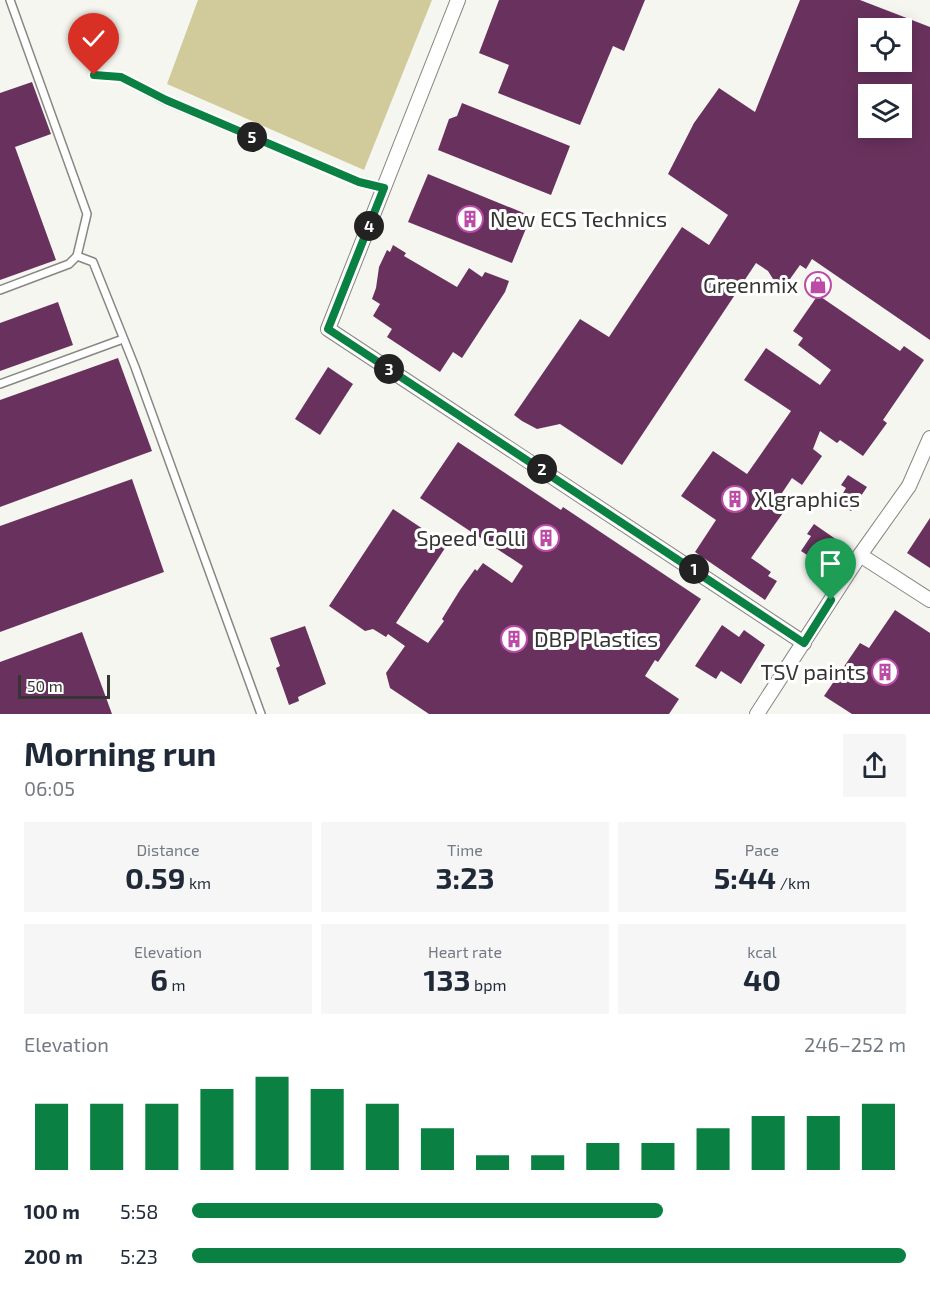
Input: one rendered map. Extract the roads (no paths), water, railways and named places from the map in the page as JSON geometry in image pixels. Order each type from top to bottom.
[{"type":"street","points":[[458,0],[328,329],[804,643]]},
{"type":"street","points":[[757,714],[860,555],[909,486],[930,438]]},
{"type":"street","points":[[860,555],[930,600]]},
{"type":"lane","points":[[0,290],[69,264],[77,256],[87,214],[10,0]]},
{"type":"lane","points":[[94,75],[121,77],[166,100],[359,182],[384,188]]},
{"type":"lane","points":[[77,256],[93,262],[261,714]]},
{"type":"lane","points":[[0,384],[123,339]]},
{"type":"place","name":"New ECS Technics","points":[[470,219]]},
{"type":"place","name":"Greenmix","points":[[818,285]]},
{"type":"place","name":"Xlgraphics","points":[[735,499]]},
{"type":"place","name":"Speed Colli","points":[[546,538]]},
{"type":"place","name":"DBP Plastics","points":[[514,639]]},
{"type":"place","name":"TSV paints","points":[[885,672]]}]
